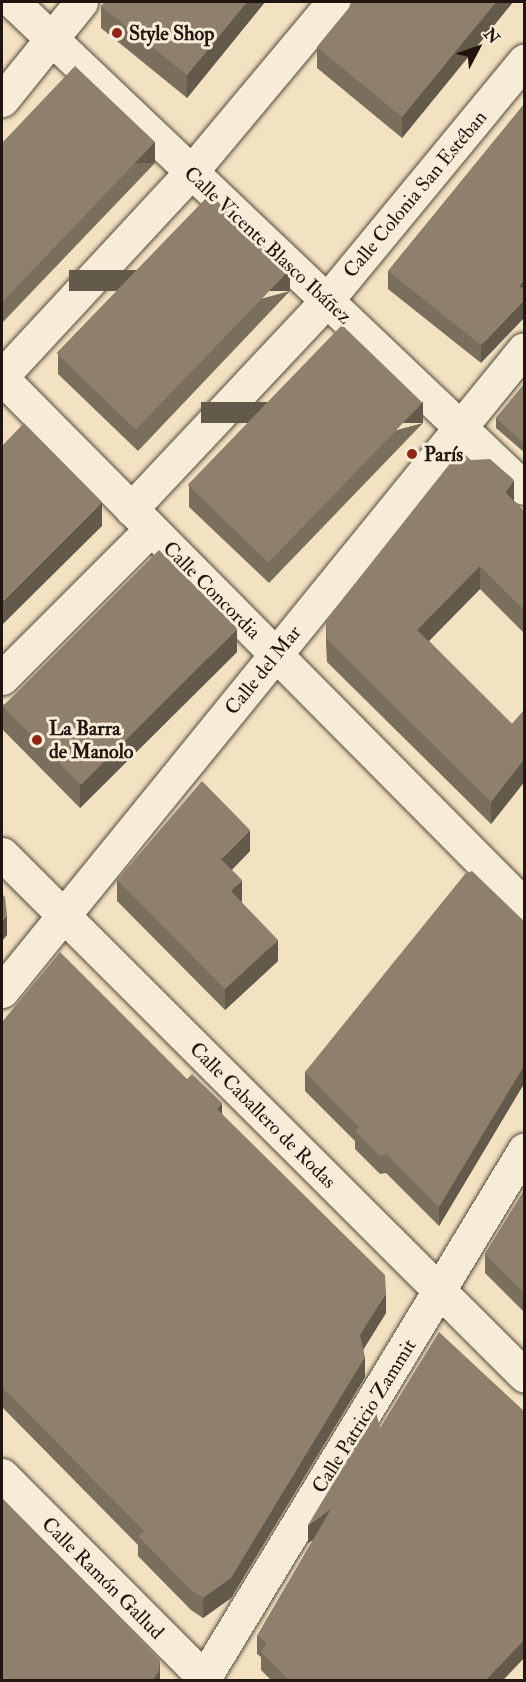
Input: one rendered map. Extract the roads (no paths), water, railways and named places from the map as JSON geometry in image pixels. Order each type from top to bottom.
[{"type":"street","name":"Calle Vicente Blasco Ibáñez","points":[[13,2],[525,488]]},
{"type":"street","points":[[2,99],[81,2]]},
{"type":"street","points":[[6,392],[333,2]]},
{"type":"street","name":"Calle Colonia San Estéban","points":[[2,678],[327,300],[525,61]]},
{"type":"street","name":"Calle del Mar","points":[[2,991],[525,349]]},
{"type":"street","name":"Calle Concordia","points":[[6,392],[141,519],[525,904]]},
{"type":"street","name":"Calle Caballero de Rodas","points":[[2,854],[62,917],[525,1376]]},
{"type":"street","name":"Calle Patricio Zammit","points":[[204,1680],[525,1150]]},
{"type":"street","name":"Calle Ramón Gallud","points":[[2,1475],[204,1680]]},
{"type":"place","name":"Style Shop","points":[[117,33]]},
{"type":"place","name":"París","points":[[412,454]]},
{"type":"place","name":"La Barra de Manolo","points":[[37,740]]}]
